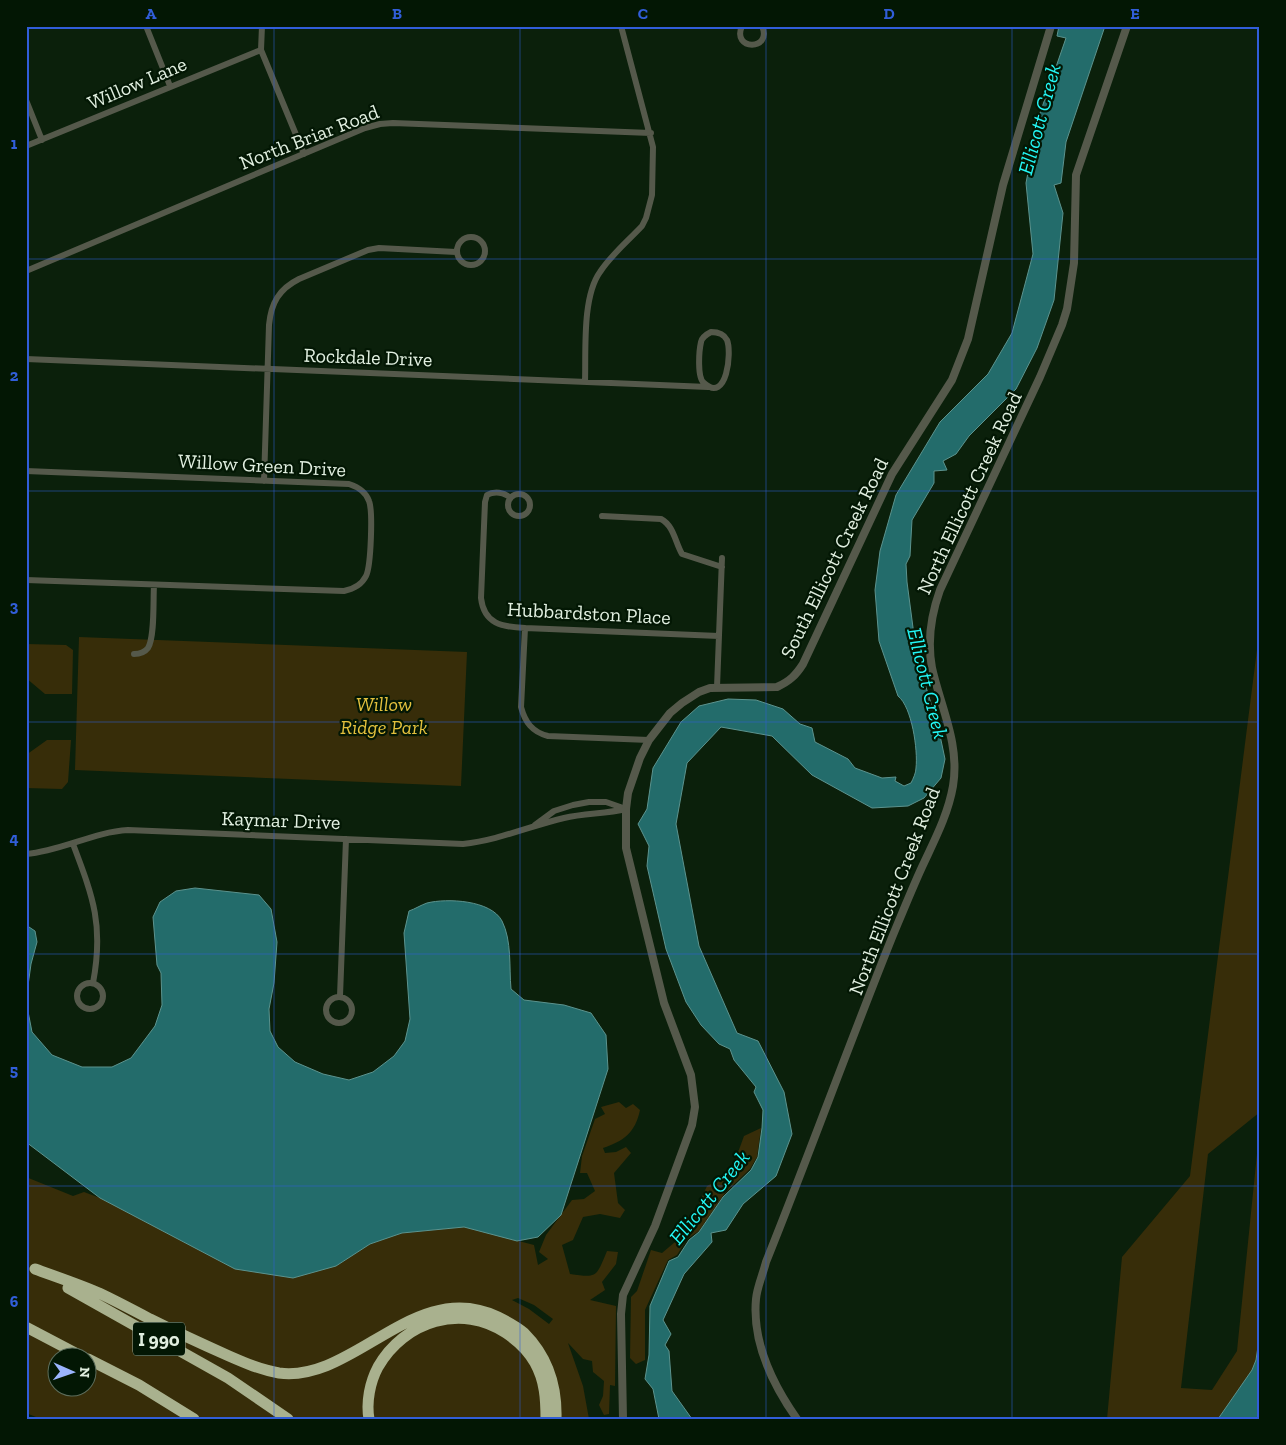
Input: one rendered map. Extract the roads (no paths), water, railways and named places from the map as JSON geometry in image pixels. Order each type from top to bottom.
[{"type":"highway","name":"I 990","points":[[31,1267],[228,1378],[288,1419]]},
{"type":"highway","points":[[31,1267],[100,1294],[200,1344],[248,1364],[280,1373],[298,1373],[319,1368],[420,1316],[445,1309],[466,1308],[490,1313],[520,1330],[537,1348],[552,1378],[555,1390],[556,1419]]},
{"type":"highway","points":[[369,1419],[370,1390],[375,1373],[384,1356],[398,1340],[423,1325],[446,1318],[476,1320],[496,1327],[515,1339],[532,1357],[545,1387],[546,1419]]},
{"type":"highway","name":"I 990","points":[[26,1327],[67,1348]]},
{"type":"highway","name":"I 990","points":[[98,1364],[139,1385],[194,1419]]},
{"type":"street","points":[[146,26],[170,86]]},
{"type":"street","points":[[262,26],[261,50],[304,154]]},
{"type":"street","points":[[585,382],[588,304],[591,291],[601,271],[626,244],[646,218],[652,195],[653,146],[651,133],[621,26]]},
{"type":"street","points":[[740,27],[743,41],[754,45],[764,38],[762,26]]},
{"type":"street","name":"South Ellicott Creek Road","points":[[623,1419],[621,1314],[623,1295],[655,1226],[692,1125],[695,1106],[691,1075],[664,1003],[626,848],[628,793],[649,740],[670,713],[682,703],[699,692],[717,687],[777,687],[787,683],[795,676],[803,664],[892,474],[952,380],[968,340],[1003,185],[1051,26]]},
{"type":"street","name":"North Ellicott Creek Road","points":[[797,1419],[770,1372],[760,1344],[756,1321],[756,1298],[766,1262],[884,958],[910,893],[947,810],[953,785],[955,760],[951,730],[931,659],[930,634],[934,605],[1062,325],[1067,309],[1074,263],[1076,175],[1127,26]]},
{"type":"street","name":"Willow Lane","points":[[26,146],[261,50]]},
{"type":"street","points":[[26,100],[42,140]]},
{"type":"street","name":"North Briar Road","points":[[26,271],[366,128],[387,122],[651,133]]},
{"type":"street","points":[[468,237],[473,237],[481,241],[485,253],[481,262],[468,266],[460,261],[456,252],[460,242],[468,237]]},
{"type":"street","points":[[264,480],[270,315],[277,297],[290,284],[368,250],[379,248],[456,252]]},
{"type":"street","points":[[716,332],[728,341],[726,378],[717,387],[708,386],[701,381],[700,377],[701,342],[707,334],[716,332]]},
{"type":"street","name":"Rockdale Drive","points":[[26,358],[268,370],[708,386]]},
{"type":"street","name":"Willow Green Drive","points":[[26,471],[349,484],[362,490],[370,502],[371,508],[369,565],[363,581],[344,591],[26,580]]},
{"type":"street","name":"Hubbardston Place","points":[[510,498],[507,494],[492,493],[486,498],[481,598],[486,613],[497,624],[525,628],[719,636]]},
{"type":"street","points":[[602,516],[662,519],[671,528],[682,554],[722,567]]},
{"type":"street","points":[[717,687],[722,558]]},
{"type":"street","points":[[134,654],[140,654],[147,649],[151,640],[154,585]]},
{"type":"street","points":[[525,628],[521,707],[523,715],[531,728],[548,736],[649,740]]},
{"type":"street","name":"Kaymar Drive","points":[[535,825],[554,811],[573,804],[606,802],[626,809]]},
{"type":"street","name":"Kaymar Drive","points":[[26,854],[54,850],[103,833],[128,830],[463,844],[499,838],[535,825],[581,815],[607,814],[626,809]]},
{"type":"street","points":[[340,996],[346,839]]},
{"type":"street","points":[[73,844],[90,889],[97,923],[98,957],[93,983]]},
{"type":"street","points":[[93,983],[102,989],[103,998],[99,1006],[90,1009],[79,1003],[77,994],[81,986],[93,983]]},
{"type":"street","points":[[340,996],[351,1003],[352,1012],[348,1020],[340,1023],[331,1020],[326,1012],[326,1008],[330,1000],[340,996]]},
{"type":"water","name":"Ellicott Creek","points":[[1059,26],[1105,26],[1066,142],[1061,183],[1054,185],[1063,213],[1054,300],[1037,348],[1016,389],[969,436],[956,454],[943,461],[947,470],[934,471],[934,483],[912,520],[910,556],[906,564],[907,582],[917,658],[938,726],[945,759],[941,778],[924,798],[908,806],[872,808],[812,775],[772,736],[721,727],[687,763],[676,824],[699,946],[737,1033],[758,1041],[784,1092],[792,1134],[776,1176],[743,1204],[726,1230],[711,1233],[712,1242],[684,1274],[663,1320],[671,1334],[665,1345],[669,1351],[672,1391],[692,1419],[659,1419],[653,1389],[645,1379],[649,1355],[650,1306],[669,1261],[678,1257],[689,1240],[699,1232],[723,1197],[751,1170],[758,1157],[763,1110],[754,1092],[756,1087],[734,1060],[730,1049],[719,1044],[701,1025],[686,1002],[666,949],[647,866],[649,846],[638,824],[647,809],[653,768],[681,722],[699,706],[728,699],[756,700],[783,709],[800,724],[812,728],[815,742],[848,759],[855,768],[882,778],[896,777],[895,781],[904,786],[911,783],[916,772],[913,729],[907,709],[898,696],[879,641],[875,590],[880,551],[896,495],[940,422],[988,374],[1012,333],[1033,254],[1026,183],[1038,119],[1066,38],[1057,36]]},
{"type":"water","points":[[195,888],[259,895],[271,909],[277,942],[274,983],[269,1009],[270,1031],[278,1047],[295,1062],[323,1074],[349,1080],[373,1072],[394,1056],[405,1041],[410,1019],[404,933],[409,911],[436,901],[457,901],[479,905],[496,914],[502,921],[507,937],[510,954],[511,989],[524,1000],[564,1005],[591,1013],[606,1035],[608,1069],[561,1215],[538,1237],[517,1241],[464,1227],[402,1233],[370,1244],[336,1266],[293,1278],[235,1269],[100,1198],[26,1142],[26,1001],[32,1032],[52,1055],[82,1067],[112,1067],[131,1058],[155,1026],[162,1005],[161,973],[157,965],[153,917],[160,902],[176,891]]},
{"type":"water","points":[[26,925],[35,931],[37,942],[31,964],[26,1000]]},
{"type":"water","points":[[1260,1333],[1260,1419],[1218,1419],[1252,1370],[1256,1360]]},
{"type":"park label","name":"Willow Ridge Park","points":[[384,716]]}]
